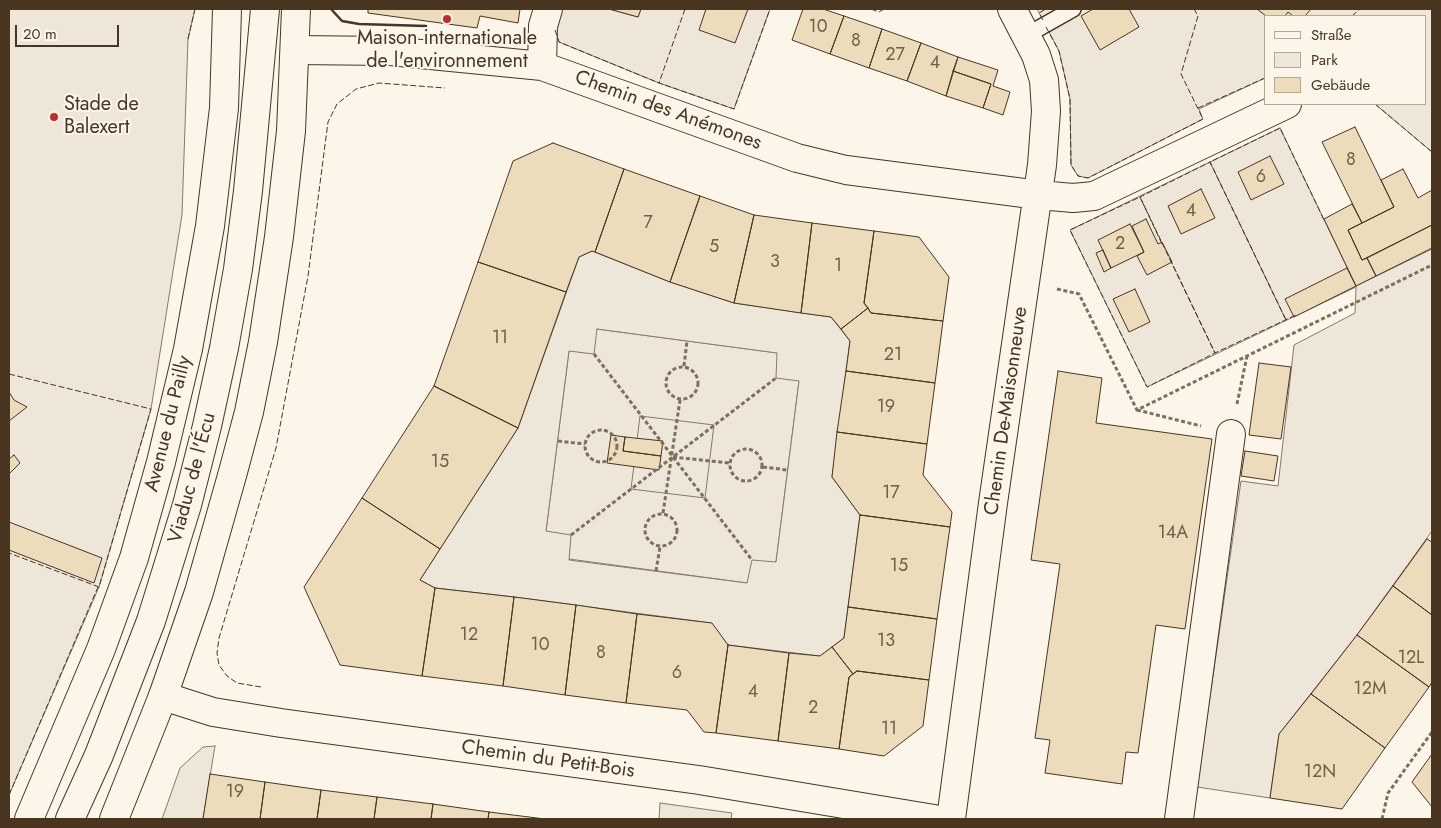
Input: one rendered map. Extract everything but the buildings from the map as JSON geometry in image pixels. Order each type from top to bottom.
[{"type":"street","name":"Avenue du Pailly","points":[[29,819],[101,649],[134,558],[161,462],[186,359],[210,226],[224,108],[227,9]]},
{"type":"street","points":[[249,9],[254,121]]},
{"type":"street","points":[[254,121],[265,9]]},
{"type":"street","points":[[114,819],[163,696],[199,592],[249,412],[263,342],[279,237],[290,140],[296,9]]},
{"type":"street","points":[[542,66],[543,26],[548,9]]},
{"type":"street","name":"Chemin De-Maisonneuve","points":[[951,819],[993,503],[1039,195],[1046,111],[1044,80],[1036,55],[1012,9]]},
{"type":"street","name":"Chemin des Anémones","points":[[294,50],[390,51],[542,66],[805,160],[846,170],[1073,198],[1094,196],[1285,105]]},
{"type":"street","name":"Viaduc de l'Écu","points":[[70,819],[99,755],[151,621],[175,547],[198,465],[224,348],[238,269],[254,121]]},
{"type":"street","points":[[1179,819],[1231,434]]},
{"type":"street","name":"Chemin du Petit-Bois","points":[[163,696],[213,712],[699,780],[934,819]]},
{"type":"lane","points":[[1027,35],[1073,9]]},
{"type":"path","points":[[1049,287],[1079,294],[1137,410],[1432,265]]},
{"type":"path","points":[[684,366],[687,341]]},
{"type":"path","points":[[594,354],[752,560]]},
{"type":"path","points":[[684,366],[695,372],[699,384],[693,396],[680,400],[668,393],[665,380],[671,370],[684,366]]},
{"type":"path","points":[[571,535],[776,378]]},
{"type":"path","points":[[663,513],[680,400]]},
{"type":"path","points":[[603,429],[615,435],[618,448],[612,459],[600,463],[588,456],[584,444],[590,432],[603,429]]},
{"type":"path","points":[[558,441],[584,444]]},
{"type":"path","points":[[748,448],[759,454],[763,467],[757,478],[744,482],[732,476],[729,463],[735,452],[748,448]]},
{"type":"path","points":[[673,456],[729,463]]},
{"type":"path","points":[[763,467],[788,470]]},
{"type":"path","points":[[663,513],[675,519],[678,532],[672,543],[660,547],[648,541],[644,528],[651,517],[663,513]]},
{"type":"path","points":[[656,571],[660,547]]},
{"type":"path","points":[[1382,819],[1388,792],[1432,732]]},
{"type":"green space","points":[[9,9],[195,9],[188,39],[182,215],[151,409],[99,587],[9,795]]},
{"type":"green space","points":[[561,9],[609,9],[638,17],[641,9],[770,9],[734,109],[659,83],[559,42],[554,28]]},
{"type":"green space","points":[[1037,9],[1432,9],[1432,152],[1376,105],[1426,105],[1426,15],[1264,15],[1264,78],[1199,109],[1203,119],[1088,178],[1078,176],[1071,165],[1070,99],[1059,51]]},
{"type":"green space","points":[[1280,128],[1356,286],[1432,249],[1432,531],[1357,635],[1279,734],[1270,798],[1197,787],[1241,481],[1278,486],[1294,345],[1355,313],[1356,287],[1147,387],[1070,230]]},
{"type":"green space","points":[[597,329],[778,353],[799,381],[776,562],[747,583],[569,559],[546,531],[569,351]]},
{"type":"green space","points":[[215,746],[203,819],[162,819],[180,768],[203,747]]},
{"type":"shaded area","points":[[592,251],[670,282],[734,303],[831,317],[850,341],[832,477],[860,515],[844,638],[820,656],[728,645],[711,623],[435,588],[420,580],[518,428],[579,257]],"holes":[[[597,329],[777,353],[776,378],[799,381],[776,562],[752,560],[747,583],[569,560],[571,535],[546,531],[569,351],[594,354]]]},
{"type":"shaded area","points":[[640,416],[714,425],[705,498],[631,489]]},
{"type":"shaded area","points":[[660,803],[732,813],[731,819],[659,819]]},
{"type":"fence","points":[[188,39],[195,9]]},
{"type":"fence","points":[[685,9],[659,83],[734,109],[770,9]]},
{"type":"fence","points":[[871,9],[879,12],[884,9]]},
{"type":"fence","points":[[1043,20],[1039,13],[1046,9]]},
{"type":"fence","points":[[1046,27],[1059,51],[1070,99],[1071,165],[1078,176],[1088,178],[1203,119],[1181,74],[1198,16],[1194,9]]},
{"type":"fence","points":[[1353,15],[1360,9]]},
{"type":"fence","points":[[555,30],[559,42],[659,83]]},
{"type":"fence","points":[[1198,108],[1264,78]]},
{"type":"fence","points":[[261,687],[237,683],[227,676],[219,665],[217,653],[219,638],[276,448],[308,276],[328,122],[337,104],[356,89],[379,83],[445,88]]},
{"type":"fence","points":[[1376,105],[1432,152]]},
{"type":"fence","points":[[1286,320],[1210,162],[1280,128],[1324,220]]},
{"type":"fence","points":[[1162,244],[1140,197],[1210,162],[1286,320]]},
{"type":"fence","points":[[1140,197],[1215,353],[1147,387],[1070,230],[1140,197]]},
{"type":"fence","points":[[1170,259],[1215,353],[1296,315]]},
{"type":"fence","points":[[9,374],[151,409],[99,587],[9,553]]},
{"type":"fence","points":[[9,795],[98,587]]},
{"type":"wall","points":[[331,9],[342,21],[359,24],[426,26]]},
{"type":"place","name":"Maison internationale de l'environnement","points":[[447,19]]},
{"type":"place","name":"Stade de Balexert","points":[[54,117]]}]
